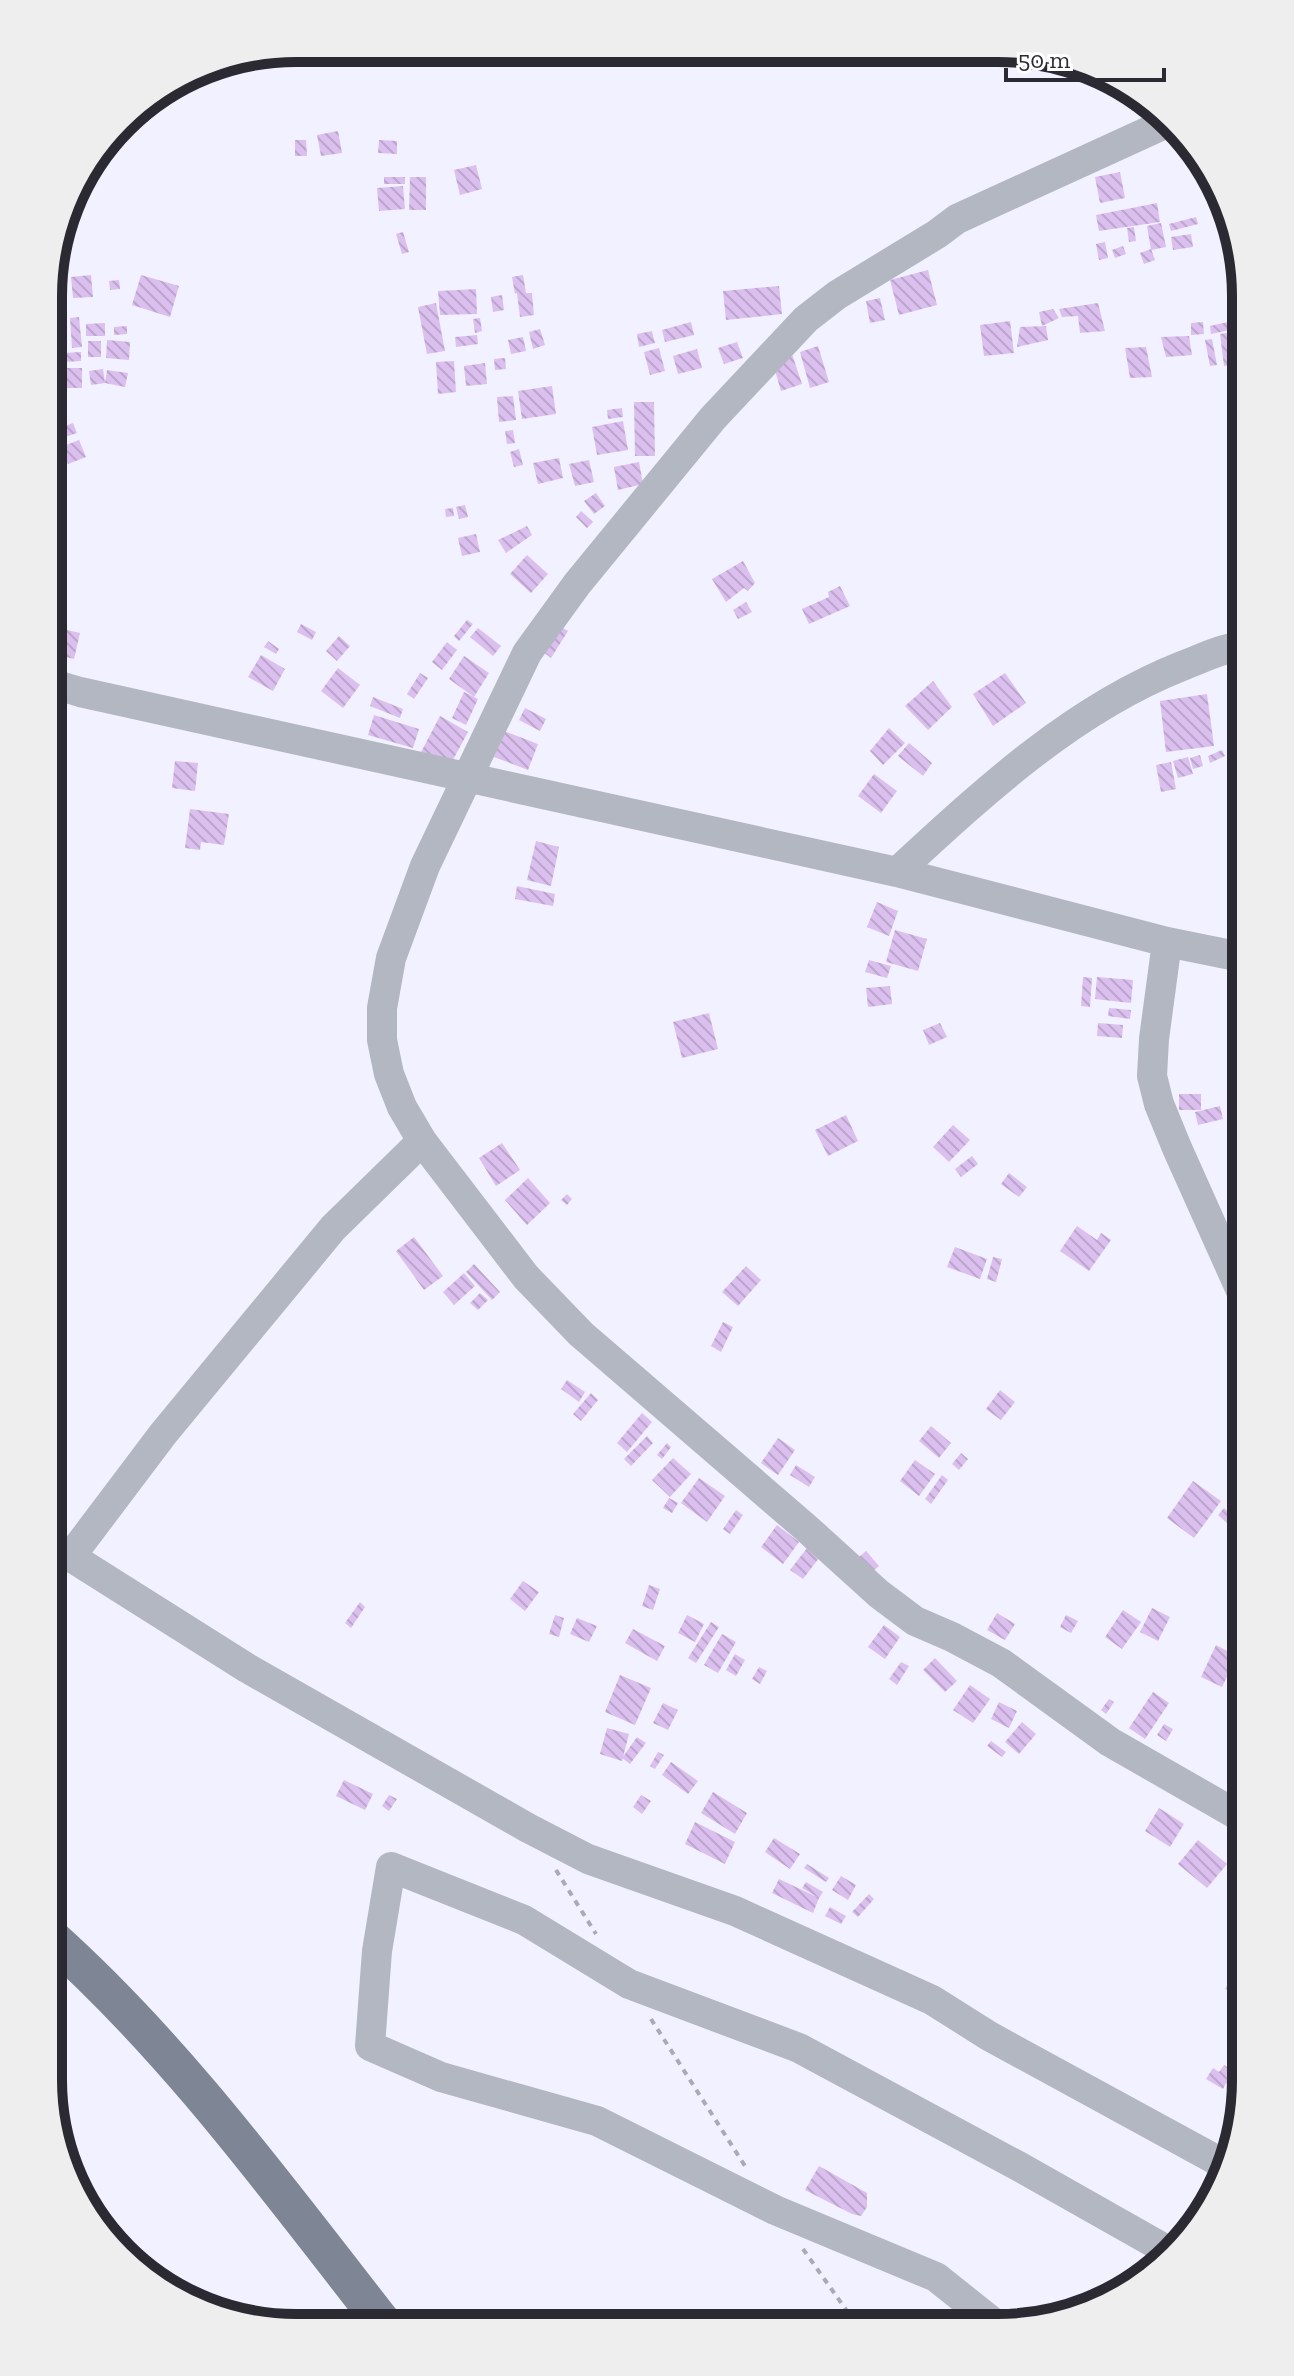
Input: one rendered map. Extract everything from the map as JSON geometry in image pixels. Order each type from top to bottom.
[{"type":"main road","points":[[62,1947],[84,1966],[201,2091],[376,2314]]},
{"type":"street","points":[[1159,127],[957,219],[837,295],[806,319],[713,418],[577,584],[527,653],[425,866],[391,958],[382,1008],[382,1040],[389,1074],[402,1107],[422,1141],[526,1277],[581,1334],[879,1594],[915,1621],[1001,1663],[1110,1742],[1231,1811]]},
{"type":"street","points":[[897,872],[981,795],[1040,747],[1111,701],[1162,674],[1232,647]]},
{"type":"street","points":[[62,687],[897,872],[1167,942],[1232,955]]},
{"type":"street","points":[[1167,942],[1152,1076],[1159,1104],[1177,1148],[1231,1270]]},
{"type":"street","points":[[62,1547],[163,1434],[333,1228],[422,1141]]},
{"type":"street","points":[[62,1550],[247,1668],[528,1828],[588,1859],[735,1911],[932,2000],[989,2036],[1218,2161]]},
{"type":"street","points":[[982,2314],[936,2277],[775,2210],[597,2121],[441,2077],[370,2046],[377,1951],[391,1867],[524,1920],[629,1984],[799,2048],[1161,2247]]},
{"type":"path","points":[[553,1867],[604,1945]]},
{"type":"path","points":[[629,1984],[749,2173]]},
{"type":"path","points":[[803,2249],[849,2314]]},
{"type":"building","points":[[338,131],[342,153],[321,156],[317,135]]},
{"type":"building","points":[[295,140],[306,140],[307,156],[295,156]]},
{"type":"building","points":[[379,140],[397,141],[397,154],[378,153]]},
{"type":"building","points":[[476,165],[482,189],[460,195],[454,170]]},
{"type":"building","points":[[1120,172],[1125,198],[1100,203],[1095,177]]},
{"type":"building","points":[[384,177],[405,177],[405,184],[384,184]]},
{"type":"building","points":[[410,177],[426,177],[426,210],[409,210]]},
{"type":"building","points":[[403,186],[405,209],[379,211],[377,188]]},
{"type":"building","points":[[1157,203],[1160,222],[1099,231],[1096,215]]},
{"type":"building","points":[[1196,217],[1198,224],[1171,231],[1169,224]]},
{"type":"building","points":[[1161,223],[1166,247],[1151,250],[1147,226]]},
{"type":"building","points":[[1134,227],[1136,241],[1129,242],[1127,228]]},
{"type":"building","points":[[403,232],[409,252],[402,254],[396,234]]},
{"type":"building","points":[[1191,234],[1193,247],[1173,250],[1171,237]]},
{"type":"building","points":[[1105,242],[1108,258],[1099,260],[1096,244]]},
{"type":"building","points":[[1123,246],[1126,254],[1115,258],[1112,250]]},
{"type":"building","points":[[1151,249],[1155,260],[1144,264],[1140,253]]},
{"type":"building","points":[[928,270],[937,305],[899,315],[890,280]]},
{"type":"building","points":[[91,275],[93,297],[73,298],[71,277]]},
{"type":"building","points":[[141,275],[179,286],[170,317],[132,305]]},
{"type":"building","points":[[523,275],[526,293],[532,293],[534,315],[520,317],[512,277]]},
{"type":"building","points":[[119,280],[120,289],[110,290],[109,281]]},
{"type":"building","points":[[779,286],[782,314],[726,320],[723,291]]},
{"type":"building","points":[[476,289],[477,314],[440,315],[438,291]]},
{"type":"building","points":[[502,295],[504,310],[493,312],[491,297]]},
{"type":"building","points":[[880,298],[885,320],[870,323],[866,301]]},
{"type":"building","points":[[436,303],[445,351],[427,354],[418,307]]},
{"type":"building","points":[[1098,303],[1105,331],[1080,333],[1078,316],[1062,317],[1059,309]]},
{"type":"building","points":[[1053,309],[1059,318],[1042,326],[1039,312]]},
{"type":"building","points":[[79,317],[82,347],[72,348],[70,318]]},
{"type":"building","points":[[480,318],[482,331],[475,333],[473,319]]},
{"type":"building","points":[[1010,321],[1014,353],[984,356],[980,325]]},
{"type":"building","points":[[1232,321],[1232,329],[1211,334],[1210,326]]},
{"type":"building","points":[[691,322],[694,335],[665,342],[662,330]]},
{"type":"building","points":[[1203,322],[1204,334],[1191,335],[1191,323]]},
{"type":"building","points":[[105,323],[105,336],[86,336],[86,324]]},
{"type":"building","points":[[127,326],[127,334],[114,335],[114,327]]},
{"type":"building","points":[[1046,326],[1048,340],[1017,347],[1020,327]]},
{"type":"building","points":[[540,329],[545,345],[533,349],[529,332]]},
{"type":"building","points":[[652,331],[655,343],[639,347],[637,334]]},
{"type":"building","points":[[1232,332],[1232,365],[1224,366],[1220,334]]},
{"type":"building","points":[[477,335],[478,344],[456,347],[455,337]]},
{"type":"building","points":[[1189,336],[1192,355],[1166,357],[1161,337]]},
{"type":"building","points":[[523,337],[526,351],[511,354],[508,340]]},
{"type":"building","points":[[1212,339],[1217,365],[1210,366],[1205,340]]},
{"type":"building","points":[[107,340],[130,342],[129,360],[106,358]]},
{"type":"building","points":[[88,341],[101,341],[101,357],[88,357]]},
{"type":"building","points":[[737,342],[743,358],[724,364],[718,348]]},
{"type":"building","points":[[818,346],[829,382],[810,388],[800,352]]},
{"type":"building","points":[[1146,347],[1152,377],[1130,378],[1125,348]]},
{"type":"building","points":[[659,348],[665,371],[650,375],[644,352]]},
{"type":"building","points":[[697,349],[702,368],[678,374],[673,356]]},
{"type":"building","points":[[81,352],[81,361],[63,362],[63,353]]},
{"type":"building","points":[[792,354],[802,384],[781,391],[772,360]]},
{"type":"building","points":[[505,358],[506,369],[495,370],[494,359]]},
{"type":"building","points":[[454,361],[456,392],[438,394],[436,362]]},
{"type":"building","points":[[485,363],[487,384],[466,386],[464,366]]},
{"type":"building","points":[[63,368],[82,368],[82,388],[63,388]]},
{"type":"building","points":[[103,369],[105,383],[91,385],[89,371]]},
{"type":"building","points":[[107,370],[128,373],[125,387],[105,383]]},
{"type":"building","points":[[552,386],[556,414],[522,419],[518,391]]},
{"type":"building","points":[[513,396],[516,420],[499,422],[497,397]]},
{"type":"building","points":[[634,402],[654,402],[655,456],[635,456]]},
{"type":"building","points":[[622,408],[623,417],[608,419],[607,410]]},
{"type":"building","points":[[623,421],[628,450],[597,455],[592,427]]},
{"type":"building","points":[[73,423],[77,433],[62,438],[62,427]]},
{"type":"building","points":[[513,430],[515,443],[507,444],[505,431]]},
{"type":"building","points":[[79,440],[86,457],[68,464],[62,447]]},
{"type":"building","points":[[519,449],[523,465],[514,467],[510,452]]},
{"type":"building","points":[[559,458],[563,478],[538,484],[533,463]]},
{"type":"building","points":[[589,460],[594,482],[575,486],[569,464]]},
{"type":"building","points":[[639,462],[643,484],[618,490],[614,467]]},
{"type":"building","points":[[596,493],[605,506],[594,514],[584,501]]},
{"type":"building","points":[[465,505],[468,517],[459,519],[456,507]]},
{"type":"building","points":[[453,508],[454,516],[446,517],[445,509]]},
{"type":"building","points":[[581,511],[593,522],[587,528],[576,517]]},
{"type":"building","points":[[527,526],[532,535],[506,553],[498,540]]},
{"type":"building","points":[[476,534],[480,552],[462,556],[458,538]]},
{"type":"building","points":[[527,555],[548,574],[531,593],[510,574]]},
{"type":"building","points":[[743,561],[755,583],[748,591],[744,588],[726,602],[712,579]]},
{"type":"building","points":[[840,586],[850,606],[809,624],[802,609],[829,597],[828,592]]},
{"type":"building","points":[[746,602],[752,612],[738,619],[733,610]]},
{"type":"building","points":[[467,620],[473,624],[459,641],[454,636]]},
{"type":"building","points":[[301,624],[316,632],[312,640],[297,632]]},
{"type":"building","points":[[558,625],[568,631],[551,658],[542,651]]},
{"type":"building","points":[[478,628],[501,646],[493,656],[470,637]]},
{"type":"building","points":[[62,629],[80,633],[74,659],[62,656]]},
{"type":"building","points":[[339,636],[350,646],[337,661],[326,651]]},
{"type":"building","points":[[268,641],[279,649],[276,654],[264,647]]},
{"type":"building","points":[[447,642],[457,650],[442,670],[432,662]]},
{"type":"building","points":[[261,655],[285,669],[273,691],[248,677]]},
{"type":"building","points":[[464,656],[489,673],[474,697],[449,679]]},
{"type":"building","points":[[338,668],[360,685],[343,708],[321,691]]},
{"type":"building","points":[[420,673],[428,678],[414,699],[407,694]]},
{"type":"building","points":[[1005,673],[1026,703],[993,726],[973,694]]},
{"type":"building","points":[[933,681],[952,707],[928,730],[905,706]]},
{"type":"building","points":[[464,692],[478,699],[466,725],[452,718]]},
{"type":"building","points":[[1207,694],[1214,746],[1166,752],[1160,701]]},
{"type":"building","points":[[373,697],[403,709],[400,718],[370,706]]},
{"type":"building","points":[[525,708],[546,719],[540,731],[519,720]]},
{"type":"building","points":[[374,715],[419,729],[413,748],[368,735]]},
{"type":"building","points":[[440,716],[468,732],[448,769],[420,754]]},
{"type":"building","points":[[889,728],[905,743],[883,765],[870,751]]},
{"type":"building","points":[[504,731],[538,744],[528,770],[494,757]]},
{"type":"building","points":[[909,743],[932,763],[923,776],[898,756]]},
{"type":"building","points":[[1222,750],[1225,756],[1210,763],[1208,756]]},
{"type":"building","points":[[1200,755],[1203,766],[1193,769],[1190,758]]},
{"type":"building","points":[[1188,757],[1193,774],[1178,778],[1173,761]]},
{"type":"building","points":[[175,761],[198,763],[195,791],[172,788]]},
{"type":"building","points":[[1171,762],[1176,789],[1161,792],[1156,765]]},
{"type":"building","points":[[874,774],[897,791],[881,813],[858,796]]},
{"type":"building","points":[[190,809],[229,814],[224,845],[201,842],[200,850],[185,848]]},
{"type":"building","points":[[536,841],[559,847],[551,886],[527,880]]},
{"type":"building","points":[[517,886],[555,894],[553,906],[515,899]]},
{"type":"building","points":[[877,902],[898,911],[889,936],[867,927]]},
{"type":"building","points":[[895,930],[927,939],[918,971],[886,962]]},
{"type":"building","points":[[869,960],[891,966],[887,978],[865,972]]},
{"type":"building","points":[[1083,977],[1092,978],[1090,1007],[1081,1006]]},
{"type":"building","points":[[1097,977],[1133,980],[1131,1003],[1095,999]]},
{"type":"building","points":[[890,986],[892,1004],[868,1007],[866,988]]},
{"type":"building","points":[[1109,1008],[1131,1010],[1130,1019],[1108,1016]]},
{"type":"building","points":[[709,1013],[718,1049],[682,1058],[673,1022]]},
{"type":"building","points":[[940,1023],[947,1037],[929,1045],[923,1030]]},
{"type":"building","points":[[1098,1023],[1123,1025],[1122,1038],[1097,1036]]},
{"type":"building","points":[[1179,1094],[1201,1094],[1201,1110],[1179,1110]]},
{"type":"building","points":[[1220,1106],[1223,1119],[1198,1125],[1195,1112]]},
{"type":"building","points":[[846,1115],[858,1141],[828,1156],[815,1130]]},
{"type":"building","points":[[953,1125],[970,1140],[949,1162],[933,1147]]},
{"type":"building","points":[[502,1143],[520,1170],[496,1186],[479,1158]]},
{"type":"building","points":[[972,1156],[978,1164],[961,1177],[955,1169]]},
{"type":"building","points":[[1009,1173],[1027,1187],[1019,1197],[1001,1184]]},
{"type":"building","points":[[528,1178],[550,1203],[527,1225],[505,1200]]},
{"type":"building","points":[[567,1194],[572,1199],[567,1205],[561,1200]]},
{"type":"building","points":[[1077,1226],[1097,1240],[1101,1233],[1111,1240],[1089,1271],[1060,1251]]},
{"type":"building","points":[[414,1237],[443,1276],[424,1290],[396,1251]]},
{"type":"building","points":[[955,1247],[987,1259],[980,1279],[947,1267]]},
{"type":"building","points":[[993,1257],[1002,1259],[996,1282],[987,1279]]},
{"type":"building","points":[[474,1264],[500,1292],[492,1300],[466,1272]]},
{"type":"building","points":[[746,1266],[761,1280],[738,1306],[722,1292]]},
{"type":"building","points":[[464,1273],[475,1286],[454,1305],[443,1292]]},
{"type":"building","points":[[480,1293],[488,1300],[478,1310],[470,1303]]},
{"type":"building","points":[[723,1322],[733,1327],[721,1352],[711,1346]]},
{"type":"building","points":[[567,1380],[585,1392],[579,1402],[561,1389]]},
{"type":"building","points":[[1000,1390],[1015,1402],[1001,1420],[986,1409]]},
{"type":"building","points":[[591,1393],[598,1400],[581,1421],[573,1414]]},
{"type":"building","points":[[642,1413],[652,1422],[627,1452],[617,1443]]},
{"type":"building","points":[[931,1426],[951,1443],[939,1458],[919,1441]]},
{"type":"building","points":[[647,1436],[653,1443],[631,1466],[624,1459]]},
{"type":"building","points":[[778,1438],[795,1450],[778,1475],[761,1463]]},
{"type":"building","points":[[667,1443],[671,1447],[662,1459],[657,1455]]},
{"type":"building","points":[[961,1453],[968,1459],[959,1470],[952,1464]]},
{"type":"building","points":[[673,1458],[691,1474],[670,1497],[652,1480]]},
{"type":"building","points":[[915,1460],[935,1474],[919,1496],[900,1481]]},
{"type":"building","points":[[796,1465],[815,1477],[809,1487],[790,1475]]},
{"type":"building","points":[[942,1475],[948,1480],[931,1504],[925,1499]]},
{"type":"building","points":[[699,1478],[725,1496],[707,1522],[681,1503]]},
{"type":"building","points":[[1193,1481],[1221,1501],[1194,1538],[1167,1518]]},
{"type":"building","points":[[669,1498],[678,1503],[672,1513],[663,1508]]},
{"type":"building","points":[[1224,1508],[1231,1514],[1230,1526],[1218,1515]]},
{"type":"building","points":[[736,1510],[743,1515],[730,1534],[723,1529]]},
{"type":"building","points":[[777,1525],[799,1542],[783,1564],[761,1547]]},
{"type":"building","points":[[807,1548],[819,1558],[803,1579],[790,1570]]},
{"type":"building","points":[[866,1551],[879,1566],[866,1578],[853,1562]]},
{"type":"building","points":[[523,1581],[539,1592],[525,1611],[510,1599]]},
{"type":"building","points":[[649,1585],[660,1589],[653,1610],[642,1606]]},
{"type":"building","points":[[360,1602],[365,1607],[351,1628],[345,1623]]},
{"type":"building","points":[[1152,1608],[1170,1617],[1158,1641],[1140,1632]]},
{"type":"building","points":[[1123,1610],[1141,1622],[1122,1649],[1105,1637]]},
{"type":"building","points":[[997,1613],[1015,1624],[1005,1640],[987,1630]]},
{"type":"building","points":[[555,1615],[564,1618],[559,1637],[549,1634]]},
{"type":"building","points":[[687,1615],[704,1624],[695,1642],[678,1633]]},
{"type":"building","points":[[1066,1615],[1078,1621],[1071,1633],[1060,1627]]},
{"type":"building","points":[[577,1618],[597,1626],[589,1642],[570,1634]]},
{"type":"building","points":[[711,1622],[719,1627],[696,1663],[688,1658]]},
{"type":"building","points":[[884,1625],[900,1637],[885,1659],[868,1647]]},
{"type":"building","points":[[633,1629],[665,1646],[657,1661],[625,1643]]},
{"type":"building","points":[[722,1634],[736,1642],[718,1673],[704,1665]]},
{"type":"building","points":[[1216,1645],[1231,1653],[1231,1668],[1222,1687],[1201,1677]]},
{"type":"building","points":[[735,1654],[745,1660],[736,1676],[726,1670]]},
{"type":"building","points":[[935,1658],[957,1681],[945,1692],[923,1670]]},
{"type":"building","points":[[901,1662],[909,1666],[897,1685],[889,1679]]},
{"type":"building","points":[[759,1667],[767,1671],[760,1684],[752,1679]]},
{"type":"building","points":[[620,1675],[651,1688],[635,1725],[605,1712]]},
{"type":"building","points":[[970,1685],[990,1699],[973,1723],[953,1710]]},
{"type":"building","points":[[1153,1692],[1169,1703],[1145,1739],[1129,1728]]},
{"type":"building","points":[[1109,1699],[1114,1702],[1106,1714],[1101,1710]]},
{"type":"building","points":[[999,1702],[1017,1711],[1009,1728],[991,1719]]},
{"type":"building","points":[[663,1703],[678,1710],[668,1730],[653,1723]]},
{"type":"building","points":[[1022,1722],[1036,1734],[1019,1754],[1005,1742]]},
{"type":"building","points":[[1164,1724],[1173,1729],[1166,1741],[1157,1735]]},
{"type":"building","points":[[607,1728],[629,1734],[622,1761],[600,1754]]},
{"type":"building","points":[[637,1737],[646,1743],[630,1764],[622,1758]]},
{"type":"building","points":[[991,1741],[1006,1752],[1002,1757],[987,1746]]},
{"type":"building","points":[[658,1752],[664,1755],[655,1769],[650,1766]]},
{"type":"building","points":[[671,1762],[698,1781],[688,1794],[662,1775]]},
{"type":"building","points":[[344,1780],[373,1794],[365,1810],[336,1796]]},
{"type":"building","points":[[713,1792],[747,1813],[735,1834],[701,1813]]},
{"type":"building","points":[[389,1795],[397,1799],[389,1811],[382,1806]]},
{"type":"building","points":[[641,1795],[651,1801],[642,1814],[633,1807]]},
{"type":"building","points":[[1159,1808],[1184,1824],[1170,1847],[1145,1831]]},
{"type":"building","points":[[695,1822],[735,1842],[725,1864],[685,1844]]},
{"type":"building","points":[[774,1838],[800,1854],[790,1869],[765,1852]]},
{"type":"building","points":[[1198,1840],[1227,1864],[1207,1888],[1178,1864]]},
{"type":"building","points":[[807,1864],[829,1878],[826,1882],[804,1868]]},
{"type":"building","points":[[841,1876],[856,1885],[848,1900],[832,1890]]},
{"type":"building","points":[[779,1879],[819,1898],[813,1913],[772,1893]]},
{"type":"building","points":[[806,1882],[823,1892],[819,1898],[802,1888]]},
{"type":"building","points":[[869,1894],[874,1899],[858,1917],[852,1912]]},
{"type":"building","points":[[830,1907],[846,1916],[841,1924],[825,1916]]},
{"type":"building","points":[[1231,1978],[1231,1993],[1225,1989]]},
{"type":"building","points":[[1224,2065],[1231,2069],[1231,2086],[1226,2083],[1223,2089],[1206,2079],[1213,2068],[1219,2072]]},
{"type":"building","points":[[819,2166],[867,2193],[867,2207],[861,2216],[805,2190]]}]
